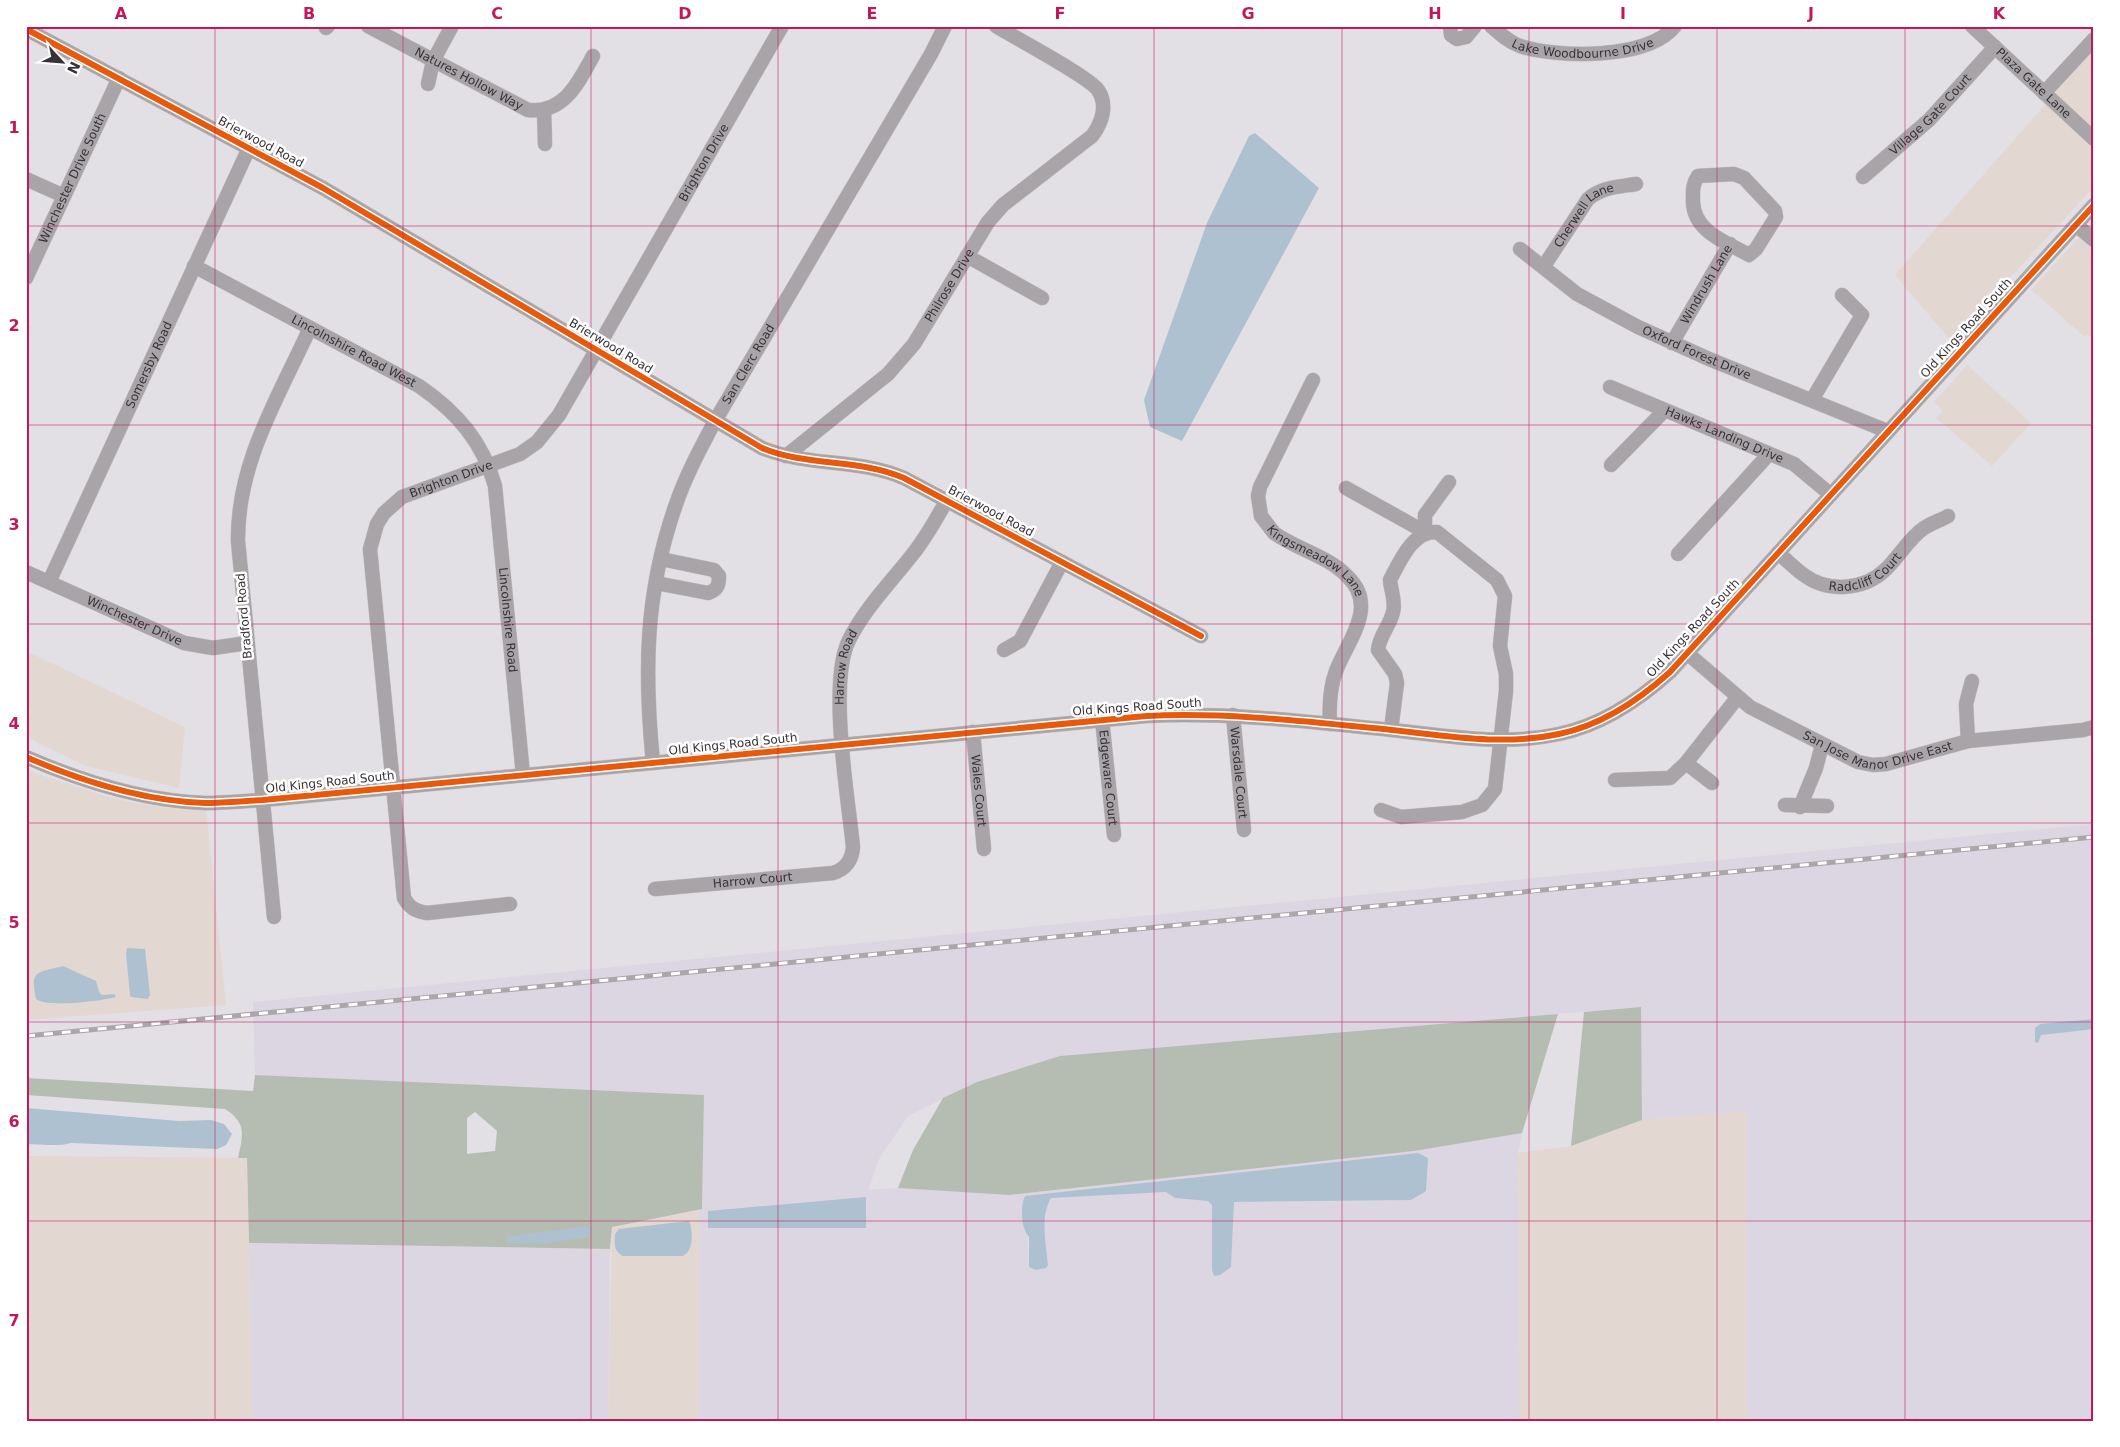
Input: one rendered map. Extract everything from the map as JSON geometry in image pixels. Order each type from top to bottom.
[{"type":"street","name":"Natures Hollow Way","points":[[368,26],[520,107],[528,110],[544,110]]},
{"type":"street","points":[[428,84],[433,61],[452,26]]},
{"type":"street","name":"Brighton Drive","points":[[510,904],[427,912],[417,911],[409,906],[404,898],[370,549],[372,536],[384,513],[402,497],[520,454],[537,442],[554,421],[597,350],[782,26]]},
{"type":"street","name":"San Clerc Road","points":[[653,763],[647,674],[648,630],[661,559],[675,505],[715,421],[932,54],[945,26]]},
{"type":"street","name":"Philrose Drive","points":[[786,456],[888,374],[914,344],[988,222],[1003,205],[1092,136],[1102,119],[1103,109],[1098,90],[1091,83],[996,26]]},
{"type":"street","points":[[1450,26],[1451,35],[1458,39],[1466,37],[1475,26]]},
{"type":"street","name":"Lake Woodbourne Drive","points":[[1491,26],[1502,36],[1520,46],[1574,55],[1643,46],[1656,42],[1675,26]]},
{"type":"street","name":"Plaza Gate Lane","points":[[1972,26],[2094,139]]},
{"type":"street","name":"Brierwood Road","points":[[26,29],[323,188],[762,448],[786,456],[862,465],[887,471],[947,500],[1201,636]]},
{"type":"street","points":[[2044,93],[2094,39]]},
{"type":"street","name":"Village Gate Court","points":[[1863,177],[1906,142],[1929,120],[1995,47]]},
{"type":"street","points":[[545,144],[544,110],[558,104],[569,95],[593,56]]},
{"type":"street","name":"Winchester Drive South","points":[[26,278],[119,78]]},
{"type":"street","name":"Somersby Road","points":[[49,582],[249,148]]},
{"type":"street","name":"Windrush Lane","points":[[1734,174],[1744,178],[1775,211],[1776,217],[1756,249],[1749,254],[1730,244],[1700,225],[1693,212],[1692,185],[1698,176],[1734,174]]},
{"type":"street","points":[[26,179],[64,196]]},
{"type":"street","name":"Cherwell Lane","points":[[1544,266],[1588,199],[1597,191],[1636,184]]},
{"type":"street","name":"Old Kings Road South","points":[[26,757],[86,782],[165,798],[205,803],[263,800],[393,788],[1102,719],[1194,714],[1233,714],[1501,740],[1559,734],[1615,713],[1655,685],[1687,653],[2094,205]]},
{"type":"street","points":[[2076,225],[2094,240]]},
{"type":"street","name":"Windrush Lane","points":[[1672,343],[1730,244]]},
{"type":"street","name":"Oxford Forest Drive","points":[[1520,249],[1544,266],[1577,294],[1672,343],[1887,431]]},
{"type":"street","points":[[967,256],[1042,298]]},
{"type":"street","name":"Lincolnshire Road West","points":[[194,266],[420,386],[440,400],[457,417],[474,437],[489,466]]},
{"type":"street","points":[[1812,400],[1862,315],[1842,295]]},
{"type":"street","name":"Bradford Road","points":[[274,917],[238,541],[238,506],[249,461],[310,328]]},
{"type":"street","name":"Kingsmeadow Lane","points":[[1313,380],[1260,487],[1259,508],[1265,525],[1274,534],[1339,569],[1351,580],[1361,598],[1358,624],[1336,670],[1332,685],[1330,724]]},
{"type":"street","name":"Hawks Landing Drive","points":[[1610,387],[1794,464],[1830,494]]},
{"type":"street","points":[[1611,465],[1664,411]]},
{"type":"street","points":[[1678,554],[1769,454]]},
{"type":"street","name":"Lincolnshire Road","points":[[489,466],[495,486],[522,775]]},
{"type":"street","points":[[1425,532],[1424,515],[1449,482]]},
{"type":"street","points":[[1346,488],[1425,532]]},
{"type":"street","name":"Harrow Road","points":[[847,864],[851,858],[853,847],[843,744],[840,688],[842,658],[849,640],[877,596],[926,536],[947,500]]},
{"type":"street","name":"Radcliff Court","points":[[1778,553],[1805,576],[1814,581],[1827,586],[1858,585],[1873,579],[1885,570],[1924,528],[1948,516]]},
{"type":"street","points":[[1381,810],[1401,817],[1462,812],[1482,805],[1495,789],[1506,682],[1500,646],[1505,596],[1502,585],[1437,532],[1425,532],[1417,536],[1390,580],[1394,602],[1393,613],[1378,644],[1380,656],[1395,674],[1397,683],[1391,730]]},
{"type":"street","points":[[656,583],[708,593],[719,584],[719,576],[714,570],[661,559]]},
{"type":"street","points":[[1004,650],[1020,641],[1062,562]]},
{"type":"street","name":"Winchester Drive","points":[[26,572],[184,643],[213,648],[247,642]]},
{"type":"street","name":"San Jose Manor Drive East","points":[[1687,653],[1737,698],[1846,758],[1873,765],[1897,762],[1968,741],[2083,730],[2094,727]]},
{"type":"street","points":[[1968,741],[1966,704],[1972,681]]},
{"type":"street","points":[[1615,780],[1670,778],[1686,763],[1737,698]]},
{"type":"street","name":"Warsdale Court","points":[[1233,714],[1244,830]]},
{"type":"street","name":"Edgeware Court","points":[[1102,719],[1114,835]]},
{"type":"street","name":"Wales Court","points":[[973,732],[984,849]]},
{"type":"street","points":[[1800,807],[1816,768],[1822,746]]},
{"type":"street","points":[[1686,763],[1712,784]]},
{"type":"street","points":[[1785,805],[1800,807],[1827,806]]},
{"type":"street","name":"Harrow Court","points":[[654,889],[833,873],[847,864]]},
{"type":"shaded area","points":[[2094,49],[2094,187],[1951,341],[1895,275]]},
{"type":"shaded area","points":[[2094,221],[2094,340],[2087,334],[2085,337],[2031,290]]},
{"type":"shaded area","points":[[1967,365],[2031,423],[1992,466],[1936,418],[1943,411],[1934,402]]},
{"type":"shaded area","points":[[26,651],[185,727],[179,788],[86,766],[26,737]]},
{"type":"shaded area","points":[[26,770],[108,797],[142,804],[206,810],[226,1005],[26,1020]]},
{"type":"shaded area","points":[[2094,824],[2094,1421],[1747,1421],[1747,1111],[1642,1120],[1640,1007],[1060,1056],[977,1082],[908,1116],[879,1159],[868,1190],[898,1188],[1009,1195],[1414,1151],[1522,1133],[1518,1153],[1519,1421],[699,1421],[699,1210],[702,1209],[704,1095],[255,1075],[253,1002]],"holes":[[[1428,1159],[1411,1200],[1234,1202],[1231,1267],[1212,1270],[1212,1205],[1209,1201],[1175,1198],[1166,1192],[1051,1198],[1047,1204],[1045,1228],[1029,1267],[1026,1196]]]},
{"type":"shaded area","points":[[1641,1007],[1642,1120],[1571,1146],[1584,1012]]},
{"type":"shaded area","points":[[1558,1014],[1522,1133],[1414,1151],[1009,1195],[898,1188],[913,1150],[943,1098],[977,1082],[1060,1056]]},
{"type":"shaded area","points":[[255,1075],[704,1095],[702,1209],[612,1227],[610,1249],[249,1243],[247,1158],[238,1158],[242,1130],[237,1119],[232,1114],[225,1109],[26,1095],[26,1078],[253,1091]],"holes":[[[475,1112],[497,1131],[495,1151],[467,1154],[467,1118]]]},
{"type":"shaded area","points":[[1747,1111],[1747,1421],[1519,1421],[1518,1153],[1571,1146],[1642,1120]]},
{"type":"shaded area","points":[[26,1156],[247,1158],[253,1421],[26,1421]]},
{"type":"shaded area","points":[[699,1210],[699,1421],[608,1421],[612,1227]]},
{"type":"shaded area","points":[[249,1243],[610,1249],[608,1421],[253,1421]]},
{"type":"water","points":[[1255,133],[1319,188],[1182,441],[1150,427],[1144,400],[1207,223],[1249,136]]},
{"type":"water","points":[[127,948],[145,949],[150,995],[148,999],[131,997],[130,995]]},
{"type":"water","points":[[63,966],[96,981],[99,992],[102,995],[114,994],[116,997],[87,1002],[62,1003],[42,1002],[36,999],[34,983],[37,974]]},
{"type":"water","points":[[2094,1019],[2094,1029],[2041,1035],[2038,1043],[2035,1042],[2035,1028],[2040,1024]]},
{"type":"water","points":[[26,1108],[179,1121],[211,1120],[224,1124],[232,1134],[226,1145],[217,1149],[71,1143],[55,1145],[26,1144]]},
{"type":"water","points":[[1418,1153],[1428,1158],[1426,1191],[1411,1200],[1234,1202],[1231,1267],[1220,1275],[1214,1276],[1212,1270],[1212,1205],[1208,1201],[1175,1198],[1166,1192],[1051,1198],[1045,1222],[1048,1265],[1046,1268],[1036,1270],[1029,1267],[1029,1237],[1024,1228],[1022,1217],[1022,1206],[1025,1196]]},
{"type":"water","points":[[866,1197],[866,1228],[708,1228],[708,1211]]},
{"type":"water","points":[[689,1221],[692,1235],[691,1245],[683,1256],[623,1256],[616,1249],[615,1234],[619,1229]]},
{"type":"water","points":[[587,1226],[592,1232],[589,1237],[541,1244],[507,1243],[506,1237]]},
{"type":"railway","points":[[26,1036],[2094,837]]},
{"type":"cycle path","points":[[26,29],[323,188],[762,448],[797,458],[868,468],[904,478],[1201,636]]},
{"type":"cycle path","points":[[26,757],[91,782],[136,794],[182,801],[212,803],[263,800],[1146,716],[1208,715],[1269,719],[1497,740],[1538,738],[1575,730],[1590,725],[1619,710],[1645,693],[1670,672],[2094,205]]}]
